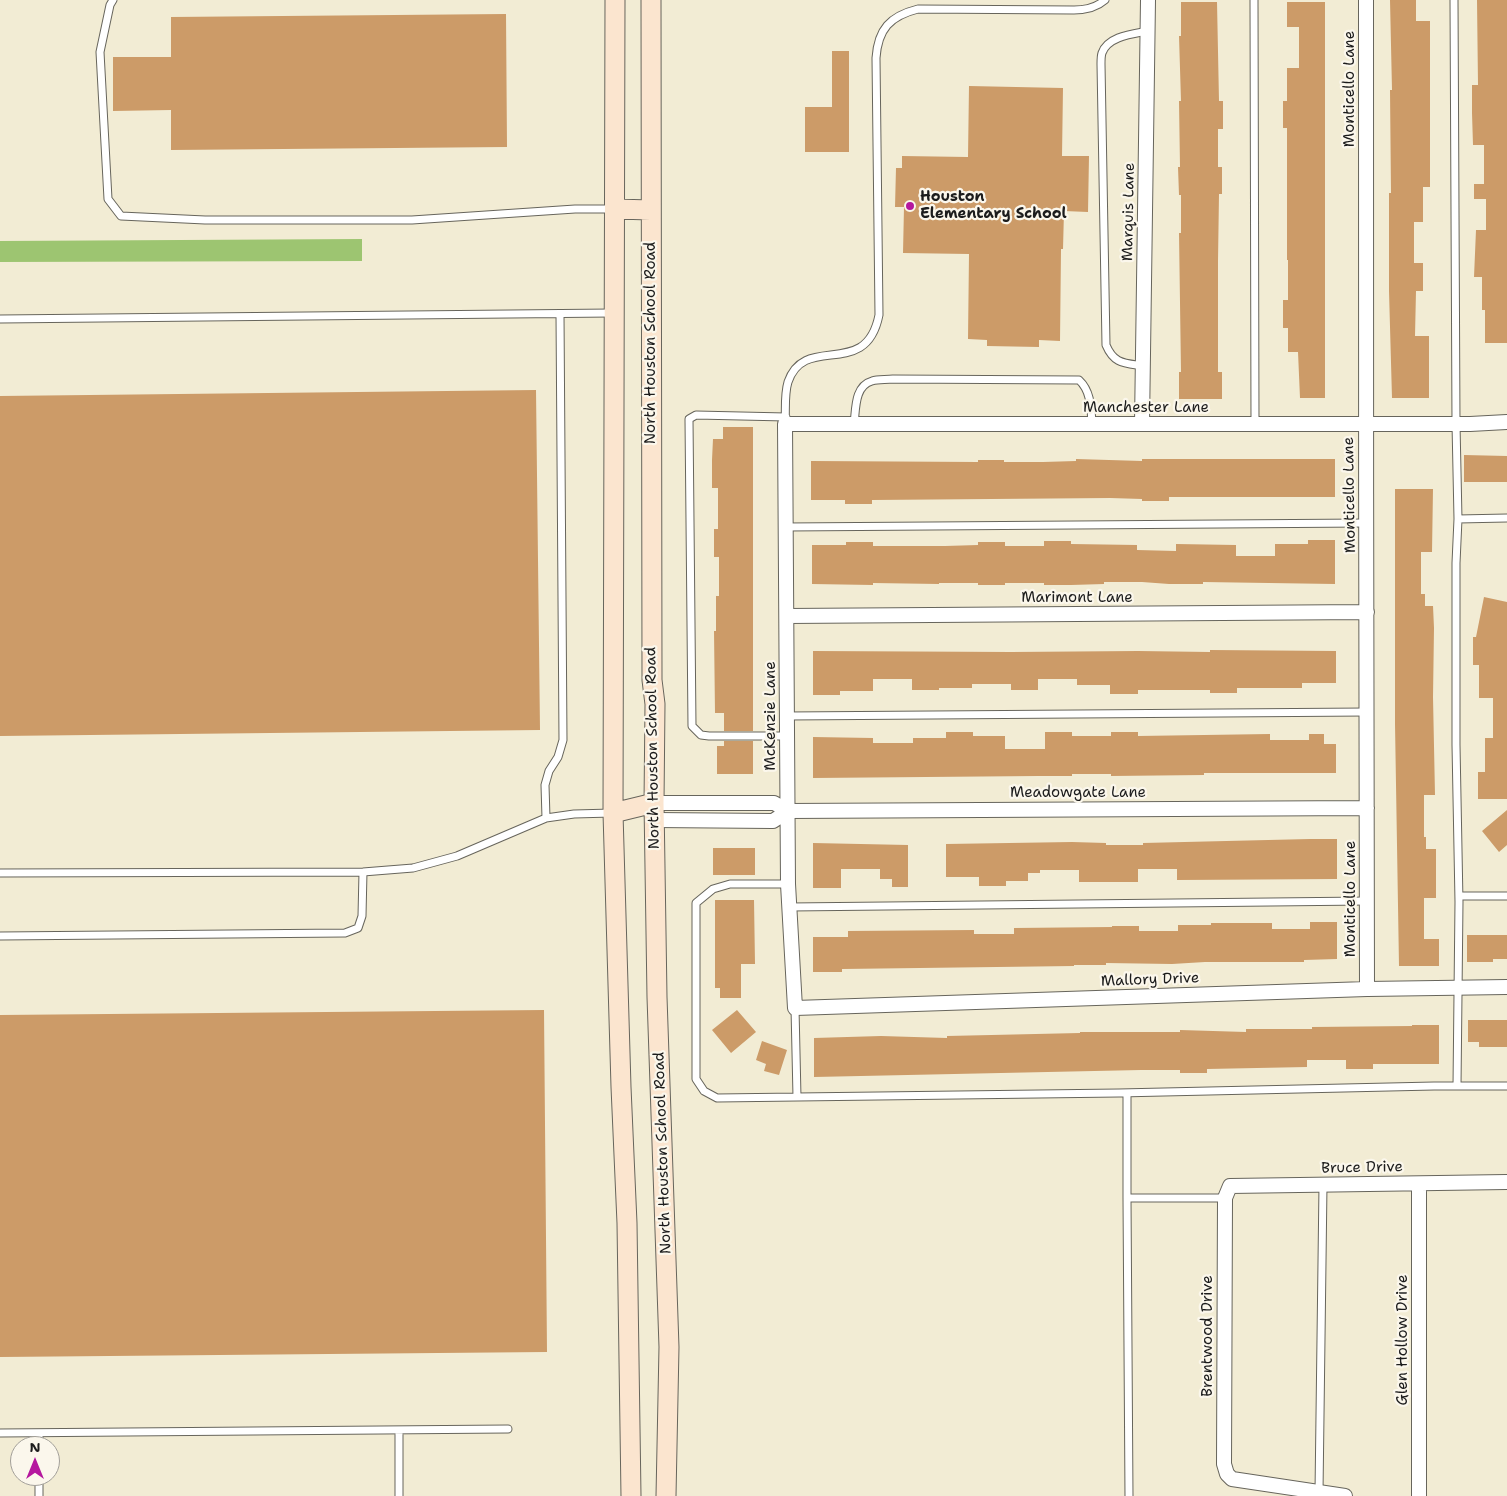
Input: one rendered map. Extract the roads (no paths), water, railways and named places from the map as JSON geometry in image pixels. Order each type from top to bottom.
[{"type":"main road","points":[[615,0],[613,813],[627,1223],[630,1496]]},
{"type":"main road","name":"North Houston School Road","points":[[651,0],[652,680],[655,704],[654,811],[657,997],[669,1347],[666,1496]]},
{"type":"main road","points":[[615,209],[651,210]]},
{"type":"main road","points":[[613,813],[654,811]]},
{"type":"street","name":"Marquis Lane","points":[[1142,424],[1148,0]]},
{"type":"street","name":"Monticello Lane","points":[[1366,0],[1367,989]]},
{"type":"street","name":"Manchester Lane","points":[[786,421],[854,424],[1456,424],[1507,422]]},
{"type":"street","name":"McKenzie Lane","points":[[786,421],[788,884],[795,1008]]},
{"type":"street","name":"Marimont Lane","points":[[787,616],[1367,612]]},
{"type":"street","name":"Meadowgate Lane","points":[[654,811],[773,821],[788,810],[1367,808]]},
{"type":"street","name":"Mallory Drive","points":[[795,1008],[1367,989],[1507,987]]},
{"type":"street","name":"Bruce Drive","points":[[1225,1198],[1230,1186],[1507,1182]]},
{"type":"street","name":"Glen Hollow Drive","points":[[1419,1184],[1419,1496]]},
{"type":"street","name":"Brentwood Drive","points":[[1225,1198],[1224,1464],[1232,1479],[1319,1492]]},
{"type":"street","points":[[1319,1492],[1345,1496]]},
{"type":"lane","points":[[113,0],[110,5],[100,52],[108,199],[121,216],[205,220],[412,220],[575,209],[615,209]]},
{"type":"lane","points":[[787,736],[709,736],[701,735],[692,726],[689,419],[696,414],[786,421],[788,382],[795,370],[805,361],[817,356],[845,354],[858,350],[869,341],[876,328],[879,315],[876,58],[877,44],[882,31],[892,20],[904,12],[918,9],[1074,10],[1088,9],[1101,4],[1105,0]]},
{"type":"lane","points":[[1254,0],[1255,424]]},
{"type":"lane","points":[[1454,0],[1458,519],[1456,563],[1456,745],[1459,896],[1457,1086]]},
{"type":"lane","points":[[1143,366],[1121,363],[1110,355],[1106,345],[1100,64],[1102,51],[1110,43],[1122,36],[1148,31]]},
{"type":"lane","points":[[0,319],[615,313]]},
{"type":"lane","points":[[546,818],[545,785],[549,771],[558,757],[564,740],[560,314]]},
{"type":"lane","points":[[854,424],[858,395],[863,386],[870,381],[892,379],[1079,380],[1085,386],[1090,399],[1092,424]]},
{"type":"lane","points":[[1458,519],[1507,518]]},
{"type":"lane","points":[[786,527],[1366,523]]},
{"type":"lane","points":[[787,716],[1367,712]]},
{"type":"lane","points":[[0,872],[363,872],[413,868],[456,856],[546,818],[574,814],[613,813]]},
{"type":"lane","points":[[0,936],[345,933],[358,928],[362,916],[363,872]]},
{"type":"lane","points":[[788,884],[730,884],[713,889],[696,903],[696,1079],[704,1091],[717,1098],[1507,1086]]},
{"type":"lane","points":[[1459,896],[1507,896]]},
{"type":"lane","points":[[790,907],[1367,901]]},
{"type":"lane","points":[[795,1008],[797,1098]]},
{"type":"lane","points":[[1127,1093],[1129,1496]]},
{"type":"lane","points":[[1319,1492],[1323,1185]]},
{"type":"lane","points":[[1127,1198],[1225,1198]]},
{"type":"lane","points":[[0,1433],[508,1429]]},
{"type":"lane","points":[[399,1430],[399,1496]]},
{"type":"place","name":"Houston Elementary School","points":[[910,206]]}]
